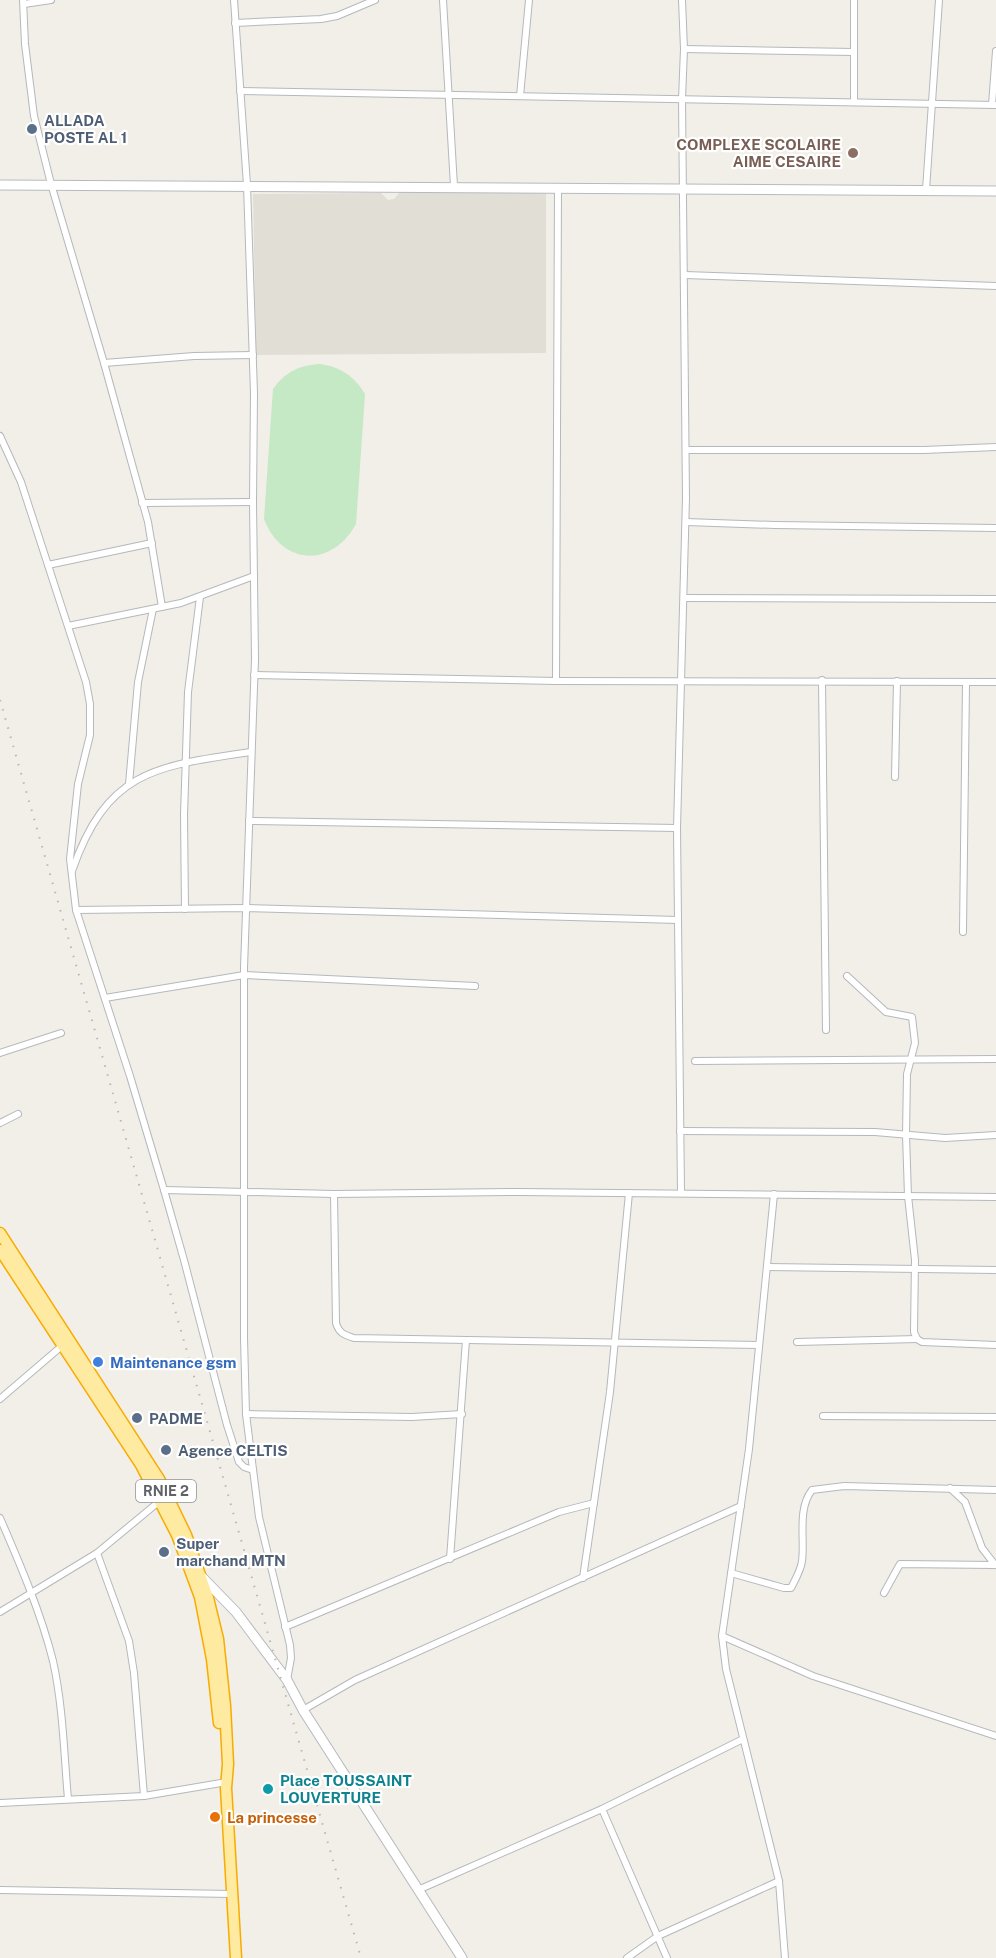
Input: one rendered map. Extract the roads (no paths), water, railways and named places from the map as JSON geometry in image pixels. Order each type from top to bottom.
[{"type":"highway","name":"RNIE 2","points":[[0,1233],[26,1282],[186,1535],[196,1572],[214,1622],[221,1659],[226,1718],[226,1784],[236,1958]]},
{"type":"highway","name":"RNIE 2","points":[[0,1250],[26,1282]]},
{"type":"main road","points":[[0,185],[996,191]]},
{"type":"main road","points":[[196,1572],[236,1612],[287,1680],[303,1710],[462,1958]]},
{"type":"street","points":[[51,0],[23,2],[31,99],[51,184],[104,363],[142,503],[152,543],[162,607]]},
{"type":"street","points":[[234,0],[247,185],[253,355],[254,675],[244,975],[243,1191],[246,1414],[264,1542],[291,1658],[287,1680]]},
{"type":"street","points":[[235,22],[321,20],[337,16],[375,0]]},
{"type":"street","points":[[443,0],[454,186]]},
{"type":"street","points":[[520,96],[529,0]]},
{"type":"street","points":[[681,1193],[677,828],[686,522],[682,0]]},
{"type":"street","points":[[854,0],[854,102]]},
{"type":"street","points":[[926,190],[939,0]]},
{"type":"street","points":[[684,49],[854,51]]},
{"type":"street","points":[[240,92],[994,105],[996,51]]},
{"type":"street","points":[[556,681],[558,187]]},
{"type":"street","points":[[685,275],[996,286]]},
{"type":"street","points":[[104,363],[194,356],[253,355]]},
{"type":"street","points":[[0,436],[21,482],[86,682],[91,719],[90,735],[78,784],[73,818],[70,876],[76,910],[164,1190],[230,1434],[239,1462],[244,1467],[253,1470]]},
{"type":"street","points":[[686,450],[924,450],[996,447]]},
{"type":"street","points":[[142,503],[253,502]]},
{"type":"street","points":[[686,522],[996,528]]},
{"type":"street","points":[[48,565],[152,543]]},
{"type":"street","points":[[68,626],[200,597],[254,576]]},
{"type":"street","points":[[185,909],[184,815],[188,692],[200,597]]},
{"type":"street","points":[[684,598],[996,599]]},
{"type":"street","points":[[129,784],[138,682],[153,609]]},
{"type":"street","points":[[254,675],[556,681],[996,682]]},
{"type":"street","points":[[822,680],[826,1030]]},
{"type":"street","points":[[895,777],[897,681]]},
{"type":"street","points":[[963,932],[966,682]]},
{"type":"street","points":[[70,876],[84,837],[108,805],[136,779],[187,761],[251,752]]},
{"type":"street","points":[[249,821],[677,828]]},
{"type":"street","points":[[76,910],[246,908],[678,920]]},
{"type":"street","points":[[105,998],[244,975],[475,986]]},
{"type":"street","points":[[847,976],[886,1012],[912,1017],[915,1043],[907,1074],[906,1135],[908,1196],[915,1269],[914,1332],[917,1339]]},
{"type":"street","points":[[0,1053],[61,1033]]},
{"type":"street","points":[[695,1060],[996,1059]]},
{"type":"street","points":[[0,1123],[18,1114]]},
{"type":"street","points":[[681,1131],[875,1132],[945,1138],[996,1135]]},
{"type":"street","points":[[164,1190],[334,1194],[681,1193],[996,1197]]},
{"type":"street","points":[[583,1578],[610,1392],[629,1193]]},
{"type":"street","points":[[334,1194],[336,1323],[338,1330],[344,1335],[354,1338],[759,1345]]},
{"type":"street","points":[[774,1194],[749,1449],[722,1636],[726,1669],[779,1881],[785,1958]]},
{"type":"street","points":[[767,1267],[996,1270]]},
{"type":"street","points":[[797,1342],[917,1339],[922,1342],[996,1346]]},
{"type":"street","points":[[450,1559],[466,1340]]},
{"type":"street","points":[[0,1399],[66,1343]]},
{"type":"street","points":[[246,1414],[412,1417],[462,1414]]},
{"type":"street","points":[[823,1416],[996,1417]]},
{"type":"street","points":[[731,1573],[791,1588],[802,1563],[801,1529],[807,1496],[812,1490],[844,1486],[996,1490]]},
{"type":"street","points":[[950,1488],[965,1502],[982,1548],[995,1565]]},
{"type":"street","points":[[0,1612],[97,1553],[164,1498]]},
{"type":"street","points":[[285,1628],[559,1512],[594,1503]]},
{"type":"street","points":[[303,1710],[355,1680],[741,1506]]},
{"type":"street","points":[[0,1518],[30,1593],[53,1664],[68,1799]]},
{"type":"street","points":[[97,1553],[129,1641],[134,1673],[144,1796]]},
{"type":"street","points":[[884,1593],[900,1564],[995,1565]]},
{"type":"street","points":[[722,1636],[813,1676],[996,1736]]},
{"type":"street","points":[[418,1890],[602,1809],[743,1738]]},
{"type":"street","points":[[0,1803],[144,1796],[226,1784]]},
{"type":"street","points":[[602,1809],[667,1958]]},
{"type":"street","points":[[627,1958],[658,1936],[779,1881]]},
{"type":"street","points":[[0,1890],[232,1894]]},
{"type":"railway","points":[[0,700],[361,1958]]},
{"type":"place","name":"ALLADA POSTE AL 1","points":[[32,129]]},
{"type":"place","name":"COMPLEXE SCOLAIRE AIME CESAIRE","points":[[853,153]]},
{"type":"place","name":"Maintenance gsm","points":[[98,1362]]},
{"type":"place","name":"PADME","points":[[137,1418]]},
{"type":"place","name":"Agence CELTIS","points":[[166,1450]]},
{"type":"place","name":"Super marchand MTN","points":[[164,1552]]},
{"type":"place","name":"Place TOUSSAINT LOUVERTURE","points":[[268,1789]]},
{"type":"place","name":"La princesse","points":[[215,1817]]}]
